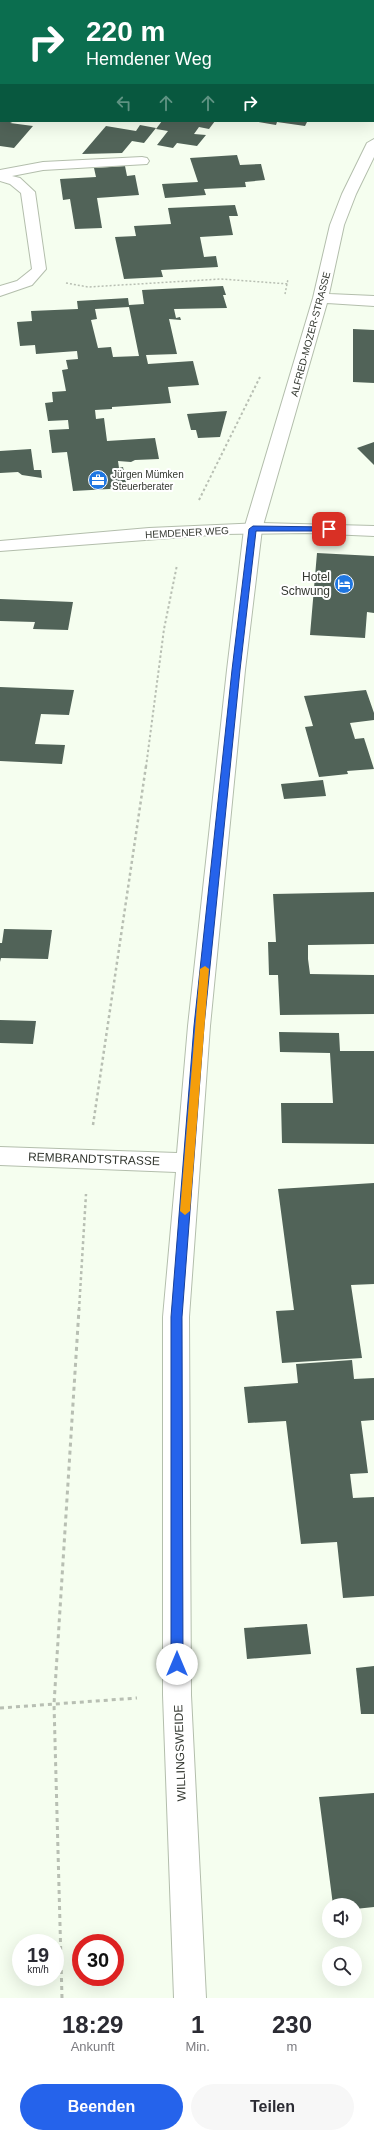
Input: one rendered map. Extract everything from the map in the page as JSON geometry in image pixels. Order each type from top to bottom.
[{"type":"street","name":"ALFRED-MOZER-STRASSE","points":[[253,529],[322,292],[337,225],[349,194],[374,143]]},
{"type":"street","points":[[0,174],[43,166],[142,161]]},
{"type":"street","points":[[0,177],[15,181],[28,192],[39,269],[32,280],[17,288],[0,292]]},
{"type":"street","points":[[322,292],[374,301]]},
{"type":"street","name":"HEMDENER WEG","points":[[0,546],[184,532],[253,529],[298,528],[374,531]]},
{"type":"street","name":"WILLINGSWEIDE","points":[[190,1998],[177,1696],[176,1317],[199,1026],[212,894],[253,529]]},
{"type":"street","name":"REMBRANDTSTRASSE","points":[[0,1156],[189,1163]]},
{"type":"path","points":[[284,298],[289,276]]},
{"type":"path","points":[[32,280],[88,287],[221,279],[287,284],[322,292]]},
{"type":"path","points":[[62,1998],[54,1704],[72,1437],[88,1160],[142,797],[164,629],[184,532],[261,374]]},
{"type":"path","points":[[0,1708],[177,1696]]},
{"type":"building","points":[[0,122],[12,122],[10,123],[33,126],[14,148],[0,146]]},
{"type":"building","points":[[161,122],[214,122],[209,129],[199,127],[194,134],[206,135],[197,146],[177,143],[173,148],[157,145],[168,131],[156,129]]},
{"type":"building","points":[[259,122],[277,122],[276,125]]},
{"type":"building","points":[[277,122],[307,122],[305,126]]},
{"type":"building","points":[[140,125],[156,128],[144,143],[132,141],[122,153],[82,154],[106,126],[136,131]]},
{"type":"building","points":[[237,155],[240,165],[261,164],[265,180],[245,182],[246,187],[204,189],[206,195],[165,198],[162,184],[198,182],[190,158]]},
{"type":"building","points":[[125,166],[127,176],[135,175],[139,195],[97,198],[102,228],[75,229],[70,199],[63,200],[60,179],[96,177],[94,168]]},
{"type":"building","points":[[235,205],[238,216],[229,216],[233,235],[200,237],[204,257],[216,256],[218,267],[161,270],[163,277],[124,279],[115,237],[136,236],[134,226],[171,224],[168,208]]},
{"type":"building","points":[[223,286],[226,295],[223,295],[227,308],[174,309],[176,318],[180,317],[181,320],[169,319],[177,354],[146,355],[148,364],[193,361],[199,385],[168,387],[171,403],[112,407],[112,409],[95,410],[96,419],[104,418],[107,441],[155,438],[159,459],[135,460],[131,462],[118,461],[119,468],[123,467],[127,488],[73,491],[67,452],[52,453],[49,430],[69,429],[68,420],[48,421],[45,403],[53,402],[52,392],[66,391],[62,370],[68,369],[66,360],[78,359],[77,351],[36,354],[35,345],[20,346],[17,322],[32,321],[31,311],[78,309],[77,301],[128,298],[129,305],[144,304],[142,290]],"holes":[[[129,307],[139,356],[113,357],[111,347],[98,348],[91,320],[97,319],[95,309]]]},
{"type":"building","points":[[353,329],[374,330],[374,383],[353,382]]},
{"type":"building","points":[[227,411],[220,437],[198,438],[196,430],[191,430],[187,414]]},
{"type":"building","points":[[374,442],[374,465],[357,448]]},
{"type":"building","points":[[31,449],[34,470],[41,470],[42,478],[22,475],[18,472],[0,473],[0,451]]},
{"type":"building","name":"Hotel Schwung","points":[[317,553],[374,556],[374,613],[367,612],[365,638],[310,635]]},
{"type":"building","points":[[0,599],[73,602],[68,630],[33,629],[35,622],[0,621]]},
{"type":"building","points":[[0,687],[74,690],[69,715],[41,714],[35,744],[65,745],[62,764],[0,761]]},
{"type":"building","points":[[366,690],[374,713],[374,720],[350,723],[355,739],[364,738],[374,769],[347,771],[348,774],[319,777],[305,727],[313,726],[304,696]]},
{"type":"building","points":[[323,780],[326,796],[284,799],[281,784]]},
{"type":"building","points":[[374,892],[374,944],[308,945],[308,959],[310,974],[374,975],[374,1014],[280,1015],[278,975],[269,975],[268,942],[276,942],[273,894]]},
{"type":"building","points":[[4,929],[52,930],[48,959],[1,958],[0,962],[0,943],[2,943]]},
{"type":"building","points":[[0,1020],[36,1021],[33,1044],[0,1043]]},
{"type":"building","points":[[279,1032],[339,1033],[340,1051],[374,1051],[374,1144],[282,1143],[281,1103],[333,1103],[330,1053],[280,1052]]},
{"type":"building","points":[[374,1183],[374,1284],[351,1285],[362,1358],[282,1363],[276,1311],[294,1310],[278,1189]]},
{"type":"building","points":[[352,1360],[354,1379],[374,1378],[374,1420],[361,1421],[368,1473],[350,1474],[353,1498],[374,1497],[374,1596],[343,1598],[337,1542],[301,1544],[286,1421],[248,1423],[244,1387],[298,1383],[296,1364]]},
{"type":"building","points":[[307,1624],[311,1654],[247,1659],[244,1628]]},
{"type":"building","points":[[374,1666],[374,1714],[361,1714],[356,1668]]},
{"type":"building","points":[[374,1793],[374,1907],[362,1908],[362,1898],[332,1898],[319,1797]]},
{"type":"slow traffic","points":[[185,1211],[199,1026],[205,969]]},
{"type":"place","name":"Jürgen Mümken Steuerberater","points":[[98,480]]},
{"type":"place","name":"Hotel Schwung","points":[[344,584]]},
{"type":"route","points":[[177,1664],[176,1317],[199,1026],[236,670],[253,529],[329,529]]}]
